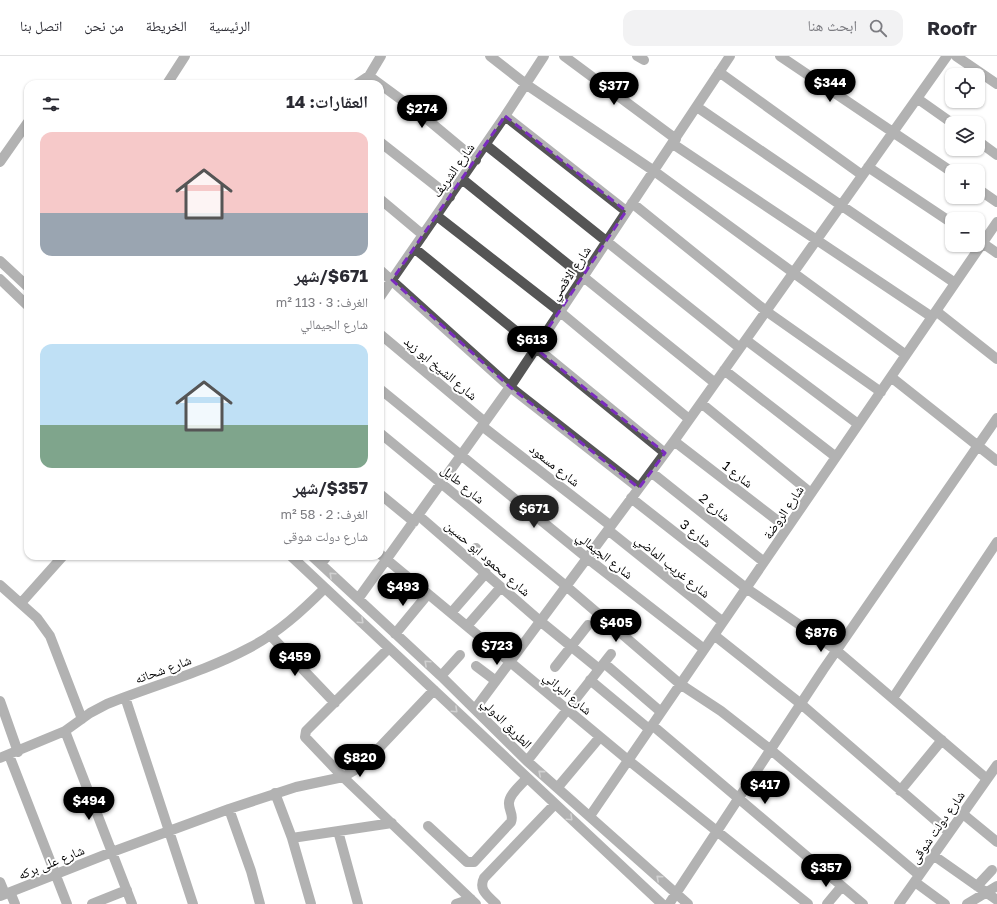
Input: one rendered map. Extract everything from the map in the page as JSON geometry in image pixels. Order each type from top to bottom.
[{"type":"street","points":[[170,80],[185,56]]},
{"type":"street","points":[[363,80],[369,76],[381,56]]},
{"type":"street","points":[[490,56],[527,84],[654,171],[906,354]]},
{"type":"street","name":"شارع الشريف","points":[[384,291],[476,160],[544,56]]},
{"type":"street","points":[[564,56],[674,141],[816,240],[934,314],[997,359]]},
{"type":"street","name":"شارع الاقصي","points":[[384,556],[416,518],[510,387],[559,311],[730,56]]},
{"type":"street","points":[[780,56],[945,167]]},
{"type":"street","points":[[470,724],[496,681],[674,441],[865,171],[918,99],[947,56]]},
{"type":"street","points":[[956,56],[997,84]]},
{"type":"street","points":[[719,72],[865,171],[945,219]]},
{"type":"street","points":[[369,76],[374,80]]},
{"type":"street","points":[[384,87],[422,115],[476,160]]},
{"type":"street","points":[[918,99],[945,118]]},
{"type":"street","points":[[697,107],[955,283]]},
{"type":"street","points":[[505,116],[629,207],[766,311],[881,392]]},
{"type":"street","points":[[0,162],[24,128]]},
{"type":"street","points":[[384,145],[450,197]]},
{"type":"street","points":[[486,145],[606,242],[743,344],[858,424]]},
{"type":"street","points":[[985,146],[997,155]]},
{"type":"street","points":[[462,179],[715,383]]},
{"type":"street","points":[[985,194],[997,202]]},
{"type":"street","points":[[384,201],[423,235]]},
{"type":"street","points":[[437,216],[559,311],[689,419]]},
{"type":"street","name":"شارع الروضة","points":[[985,235],[997,222]]},
{"type":"street","points":[[985,245],[997,253]]},
{"type":"street","points":[[414,248],[664,453]]},
{"type":"street","name":"شارع الروضة","points":[[590,816],[881,392],[955,283],[973,252]]},
{"type":"street","points":[[0,261],[24,281]]},
{"type":"street","points":[[384,273],[510,387],[639,488]]},
{"type":"street","points":[[0,279],[24,302]]},
{"type":"street","points":[[17,295],[24,287]]},
{"type":"street","name":"شارع الشيخ ابو زيد","points":[[384,337],[484,424]]},
{"type":"street","points":[[724,370],[836,457]]},
{"type":"street","points":[[891,377],[997,461]]},
{"type":"street","name":"شارع الجيمالي","points":[[384,392],[587,558],[704,649]]},
{"type":"street","points":[[701,402],[811,493]]},
{"type":"street","points":[[669,904],[718,832],[738,797],[771,750],[836,650],[997,418]]},
{"type":"street","name":"شارع مسعود","points":[[484,424],[609,528]]},
{"type":"street","name":"شارع طايل","points":[[384,436],[566,586],[680,684],[721,711],[771,750],[917,878],[944,904]]},
{"type":"street","name":"شارع 1","points":[[674,441],[787,528]]},
{"type":"street","name":"شارع 2","points":[[651,472],[764,562]]},
{"type":"street","name":"شارع محمود ابو حسين","points":[[384,497],[416,518],[467,557],[571,646],[601,666],[661,712]]},
{"type":"street","name":"شارع 3","points":[[631,498],[746,588],[836,650],[987,779]]},
{"type":"street","name":"شارع غريب الماضي","points":[[609,528],[723,622]]},
{"type":"street","points":[[893,698],[997,542]]},
{"type":"street","points":[[467,557],[476,548]]},
{"type":"street","name":"شارع البراني","points":[[384,558],[628,760],[808,904]]},
{"type":"street","points":[[21,602],[59,560]]},
{"type":"street","name":"الطريق الدولي","points":[[295,560],[662,904]]},
{"type":"street","name":"الطريق الدولي","points":[[324,560],[355,596],[441,676],[527,761],[688,904]]},
{"type":"street","name":"شارع الاقصي","points":[[341,602],[355,596],[381,560]]},
{"type":"street","points":[[451,613],[486,573]]},
{"type":"street","points":[[0,585],[21,602],[37,618],[50,636],[82,719]]},
{"type":"street","points":[[467,626],[502,587]]},
{"type":"street","name":"شارع شحاته","points":[[9,755],[65,731],[98,708],[228,659],[270,635],[299,613],[325,588]]},
{"type":"street","points":[[395,634],[428,594]]},
{"type":"street","points":[[555,667],[588,625]]},
{"type":"street","points":[[270,635],[335,703]]},
{"type":"street","points":[[714,635],[801,704],[949,832]]},
{"type":"street","points":[[389,648],[305,734],[306,737],[343,777],[473,902]]},
{"type":"street","points":[[527,761],[611,654]]},
{"type":"street","points":[[441,676],[460,655]]},
{"type":"street","points":[[476,666],[496,681]]},
{"type":"street","points":[[590,680],[738,797],[863,904]]},
{"type":"street","name":"شارع على بركه","points":[[5,894],[112,852],[229,809],[275,794],[343,777],[362,766],[434,690]]},
{"type":"street","points":[[125,697],[193,904]]},
{"type":"street","points":[[0,701],[9,755],[67,904]]},
{"type":"street","points":[[65,731],[132,904]]},
{"type":"street","points":[[558,787],[600,737]]},
{"type":"street","points":[[900,791],[942,740]]},
{"type":"street","name":"شارع دولت شوقى","points":[[899,904],[997,765]]},
{"type":"street","points":[[428,826],[467,862],[474,862],[511,822],[513,816],[509,805],[509,799],[527,778]]},
{"type":"street","points":[[275,794],[292,838],[311,904]]},
{"type":"street","points":[[496,904],[482,890],[481,886],[484,878],[555,804]]},
{"type":"street","points":[[229,809],[251,871],[260,904]]},
{"type":"street","points":[[963,814],[997,842]]},
{"type":"street","points":[[292,838],[392,823]]},
{"type":"street","points":[[338,831],[358,904]]},
{"type":"street","points":[[933,855],[997,900]]},
{"type":"street","points":[[977,886],[992,870]]},
{"type":"street","points":[[0,882],[5,894],[15,904]]},
{"type":"street","points":[[827,904],[842,886]]},
{"type":"street","points":[[967,904],[997,886]]},
{"type":"street","points":[[92,904],[127,890]]},
{"type":"street","points":[[456,904],[473,902]]},
{"type":"highlighted area","points":[[505,116],[626,211],[535,348],[665,453],[639,488],[510,387],[392,280]]}]
